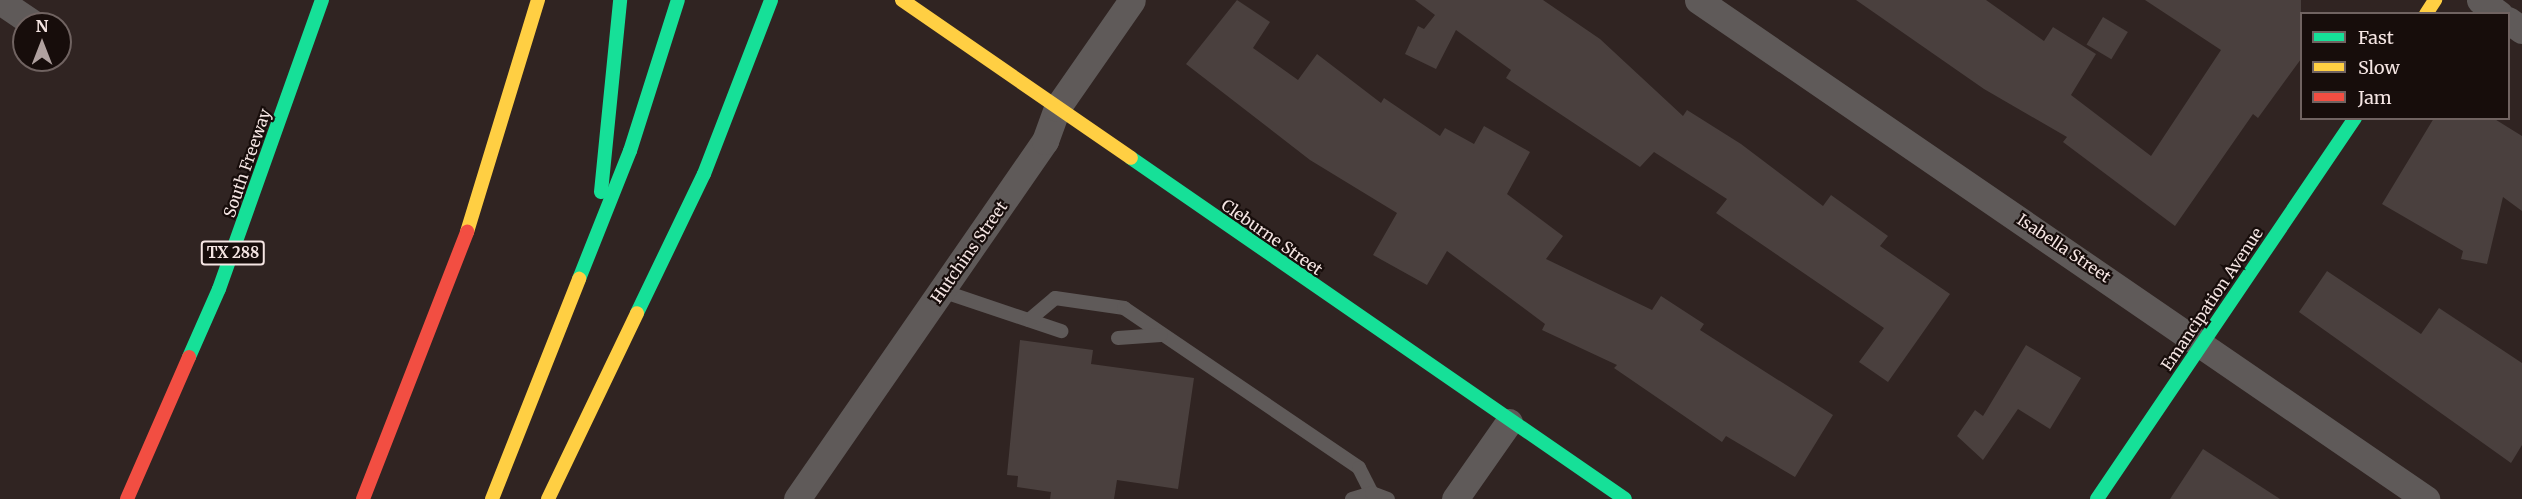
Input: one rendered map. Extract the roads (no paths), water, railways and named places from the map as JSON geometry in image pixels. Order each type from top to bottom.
[{"type":"main road","name":"South Freeway","points":[[127,499],[219,289],[322,0]]},
{"type":"main road","points":[[363,499],[455,273],[538,0]]},
{"type":"main road","points":[[598,224],[621,0]]},
{"type":"main road","points":[[548,499],[649,297],[753,52],[771,0]]},
{"type":"main road","name":"Cleburne Street","points":[[902,0],[1620,498]]},
{"type":"main road","points":[[492,499],[598,224],[645,111],[677,1]]},
{"type":"main road","name":"Emancipation Avenue","points":[[2097,499],[2354,120]]},
{"type":"street","name":"Hutchins Street","points":[[797,499],[1045,141],[1057,108],[1132,0]]},
{"type":"street","name":"Isabella Street","points":[[1698,0],[2203,342],[2426,499]]},
{"type":"street","points":[[2480,0],[2496,12]]},
{"type":"street","points":[[0,1],[16,12]]},
{"type":"street","points":[[1455,499],[1509,422]]},
{"type":"lane","points":[[942,291],[1060,331]]},
{"type":"lane","points":[[1029,320],[1055,298],[1124,308],[1359,468],[1372,493]]},
{"type":"lane","points":[[1118,338],[1161,335]]},
{"type":"lane","points":[[1352,499],[1372,493],[1388,499]]}]
